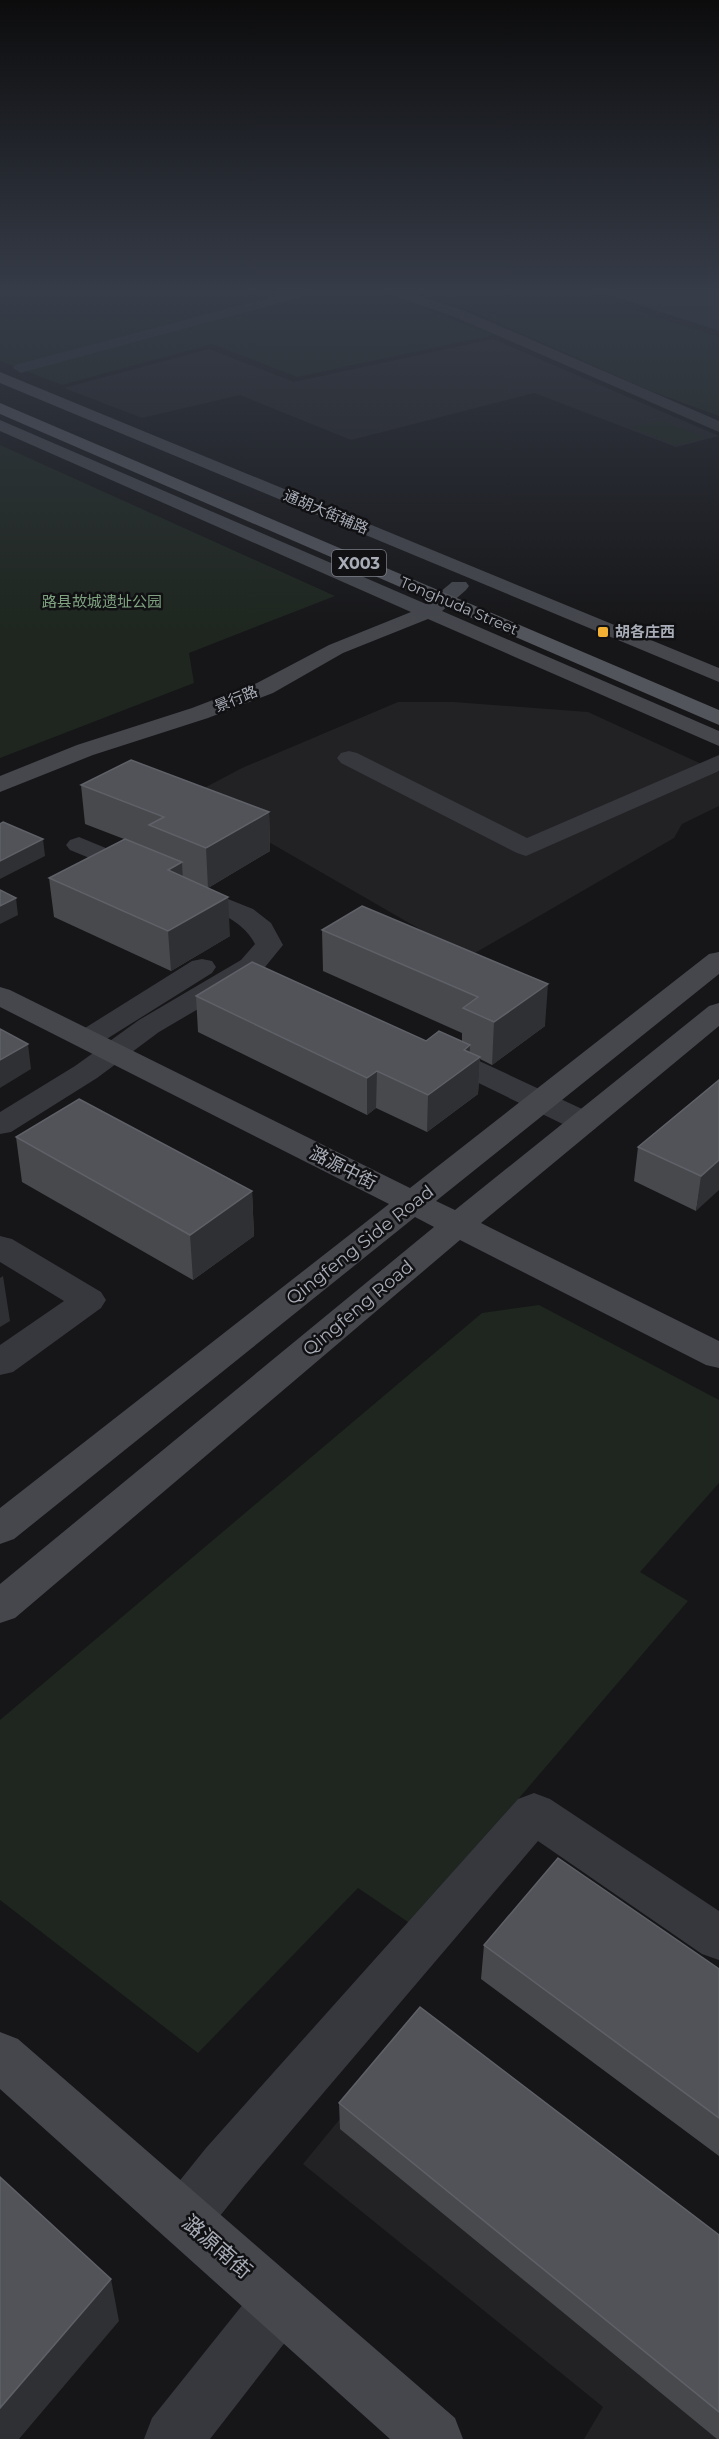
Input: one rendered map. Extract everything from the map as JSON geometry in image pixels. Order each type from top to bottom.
[{"type":"main road","name":"Tonghuda Street","points":[[32,407],[443,599],[636,661]]},
{"type":"main road","name":"Tonghuda Street","points":[[0,408],[719,718]]},
{"type":"street","name":"通胡大街辅路","points":[[72,407],[719,676]]},
{"type":"street","points":[[673,407],[719,427]]},
{"type":"street","points":[[0,425],[443,599],[623,696],[719,739]]},
{"type":"street","name":"景行路","points":[[0,785],[85,750],[200,713],[265,687],[336,649],[443,599]]},
{"type":"street","points":[[349,758],[526,848],[719,762]]},
{"type":"street","points":[[79,845],[244,915],[261,928],[269,945],[262,971],[149,1026],[100,1046]]},
{"type":"street","name":"Qingfeng Side Road","points":[[0,1529],[719,960]]},
{"type":"street","points":[[0,1125],[202,967]]},
{"type":"street","name":"潞源中街","points":[[0,996],[719,1356]]},
{"type":"street","name":"Qingfeng Road","points":[[0,1607],[457,1226],[719,1012]]},
{"type":"street","points":[[413,1041],[584,1122]]},
{"type":"street","points":[[0,1246],[88,1300],[0,1364]]},
{"type":"street","points":[[184,2218],[534,1812],[719,1938]]},
{"type":"street","name":"潞源南街","points":[[0,2056],[434,2439]]},
{"type":"street","points":[[173,2439],[280,2303]]},
{"type":"shaded area","points":[[113,407],[190,407],[142,418]]},
{"type":"shaded area","points":[[269,407],[480,407],[351,440]]},
{"type":"shaded area","points":[[570,407],[651,407],[719,436],[676,447]]},
{"type":"shaded area","points":[[398,702],[454,702],[588,712],[719,772],[719,806],[682,824],[674,838],[468,957],[189,796],[242,768]]},
{"type":"shaded area","points":[[371,2081],[719,2439],[584,2439],[603,2407],[303,2164]]},
{"type":"green space","points":[[694,407],[719,407],[719,416]]},
{"type":"green space","points":[[662,420],[706,438],[675,445],[630,427]]},
{"type":"green space","name":"路县故城遗址公园","points":[[0,445],[335,596],[189,653],[194,683],[0,758]]},
{"type":"green space","points":[[539,1305],[719,1400],[719,1483],[640,1572],[688,1601],[411,1924],[358,1888],[198,2053],[0,1900],[0,1720],[482,1313]]},
{"type":"building","points":[[131,760],[269,812],[206,848],[149,825],[164,817],[81,785]]},
{"type":"building","points":[[3,822],[43,839],[0,861],[0,824]]},
{"type":"building","points":[[125,839],[182,862],[168,870],[228,897],[168,931],[49,878]]},
{"type":"building","points":[[0,890],[16,898],[0,906]]},
{"type":"building","points":[[362,906],[548,984],[494,1022],[463,1008],[478,997],[322,930]]},
{"type":"building","points":[[252,962],[426,1041],[439,1031],[470,1045],[464,1050],[480,1057],[428,1095],[377,1071],[367,1078],[196,996]]},
{"type":"building","points":[[0,1029],[28,1044],[0,1060]]},
{"type":"building","points":[[719,1080],[719,1160],[701,1176],[638,1147]]},
{"type":"building","points":[[79,1099],[252,1191],[190,1235],[16,1137]]},
{"type":"building","points":[[558,1858],[719,1969],[719,2118],[484,1945]]},
{"type":"building","points":[[420,2007],[719,2235],[719,2412],[339,2103]]},
{"type":"building","points":[[0,2177],[111,2279],[0,2408]]},
{"type":"place","name":"胡各庄西","points":[[603,632]]}]
